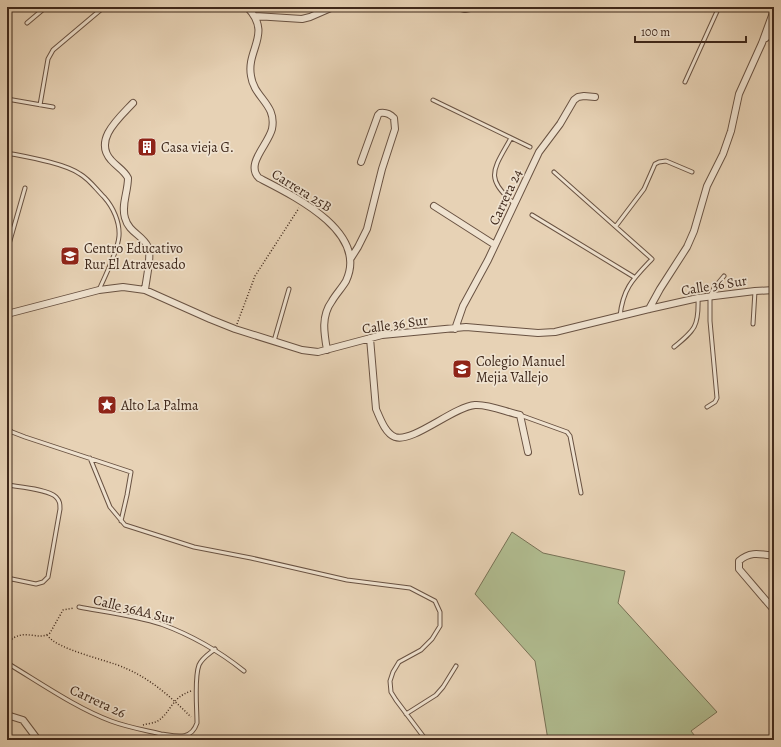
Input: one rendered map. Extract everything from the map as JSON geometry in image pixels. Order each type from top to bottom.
[{"type":"street","points":[[247,7],[255,16],[302,18],[310,17],[333,7]]},
{"type":"street","points":[[457,7],[465,9],[475,7]]},
{"type":"street","points":[[648,309],[687,247],[694,232],[707,186],[723,154],[731,131],[739,94],[762,42],[774,10]]},
{"type":"street","name":"Carrera 25B","points":[[255,16],[259,30],[250,75],[253,85],[260,96],[267,103],[273,120],[272,130],[255,162],[255,174],[322,215],[337,230],[345,243],[351,258]]},
{"type":"street","points":[[762,42],[774,28]]},
{"type":"street","name":"Carrera 24","points":[[455,329],[463,306],[515,205],[539,152],[560,124],[574,100],[578,97],[595,96]]},
{"type":"street","points":[[133,103],[112,126],[104,144],[106,154],[126,174],[128,178],[124,209],[127,223],[149,247],[145,290]]},
{"type":"street","points":[[327,350],[324,331],[326,310],[346,281],[351,268],[351,258],[367,229],[382,169],[395,129],[394,118],[390,114],[384,112],[378,115],[361,162]]},
{"type":"street","points":[[434,206],[495,245]]},
{"type":"street","name":"Calle 36 Sur","points":[[7,314],[99,290],[123,287],[145,290],[235,329],[311,352],[327,350],[382,335],[455,329],[477,328],[538,333],[555,332],[698,298],[774,290]]},
{"type":"street","points":[[370,338],[376,409],[387,431],[395,437],[408,436],[461,409],[475,405],[490,407],[520,415],[528,452]]},
{"type":"street","points":[[774,556],[754,553],[745,556],[739,561],[739,569],[774,610]]},
{"type":"street","points":[[7,715],[23,720],[38,740]]},
{"type":"lane","points":[[27,23],[46,7]]},
{"type":"lane","points":[[40,104],[48,59],[52,50],[104,7]]},
{"type":"lane","points":[[685,82],[717,7]]},
{"type":"lane","points":[[7,99],[53,107]]},
{"type":"lane","points":[[433,100],[530,147]]},
{"type":"lane","points":[[511,138],[496,167],[495,183],[502,194],[515,205]]},
{"type":"lane","points":[[7,153],[73,170],[88,180],[108,202],[114,211],[119,235],[118,243],[99,290]]},
{"type":"lane","points":[[616,226],[644,189],[655,164],[659,162],[666,162],[692,172]]},
{"type":"lane","points":[[554,172],[652,259],[634,278],[625,291],[620,316]]},
{"type":"lane","points":[[7,251],[25,188]]},
{"type":"lane","points":[[532,215],[634,278]]},
{"type":"lane","points":[[707,407],[715,402],[717,398],[710,321],[710,296],[714,288],[724,276]]},
{"type":"lane","points":[[274,341],[289,289]]},
{"type":"lane","points":[[753,324],[755,291]]},
{"type":"lane","points":[[674,347],[693,331],[698,318],[698,298]]},
{"type":"lane","points":[[520,415],[567,432],[570,436],[581,493]]},
{"type":"lane","points":[[7,429],[131,472],[121,521]]},
{"type":"lane","points":[[90,458],[110,507],[125,525],[194,547],[347,580],[410,588],[435,601],[440,612],[440,626],[432,639],[422,650],[400,662],[393,672],[390,681],[391,692],[426,740]]},
{"type":"lane","points":[[7,485],[46,492],[53,495],[60,502],[60,509],[48,577],[43,582],[36,584],[7,578]]},
{"type":"lane","name":"Calle 36AA Sur","points":[[79,607],[160,624],[215,649],[244,671]]},
{"type":"lane","points":[[197,723],[197,680],[200,665],[203,659],[215,649]]},
{"type":"lane","name":"Carrera 26","points":[[7,663],[92,713],[132,728],[183,737],[191,732],[197,723]]},
{"type":"lane","points":[[406,714],[436,695],[456,666]]},
{"type":"path","points":[[235,329],[255,276],[302,202]]},
{"type":"path","points":[[7,644],[16,636],[24,634],[47,635],[50,633],[63,610],[79,607]]},
{"type":"path","points":[[47,635],[55,642],[125,668],[161,690],[175,701],[197,723]]},
{"type":"path","points":[[132,728],[156,722],[182,694],[197,689]]},
{"type":"green space","points":[[512,532],[543,553],[625,571],[618,603],[717,712],[691,731],[698,740],[548,740],[535,661],[475,594]]},
{"type":"building","name":"Casa vieja G.","points":[[141,140],[151,144],[152,147],[146,154],[140,149],[142,146],[138,144]]},
{"type":"place","name":"Casa vieja G.","points":[[147,147]]},
{"type":"place","name":"Centro Educativo Rur El Atravesado","points":[[70,256]]},
{"type":"place","name":"Colegio Manuel Mejia Vallejo","points":[[462,369]]},
{"type":"place","name":"Alto La Palma","points":[[107,405]]}]
